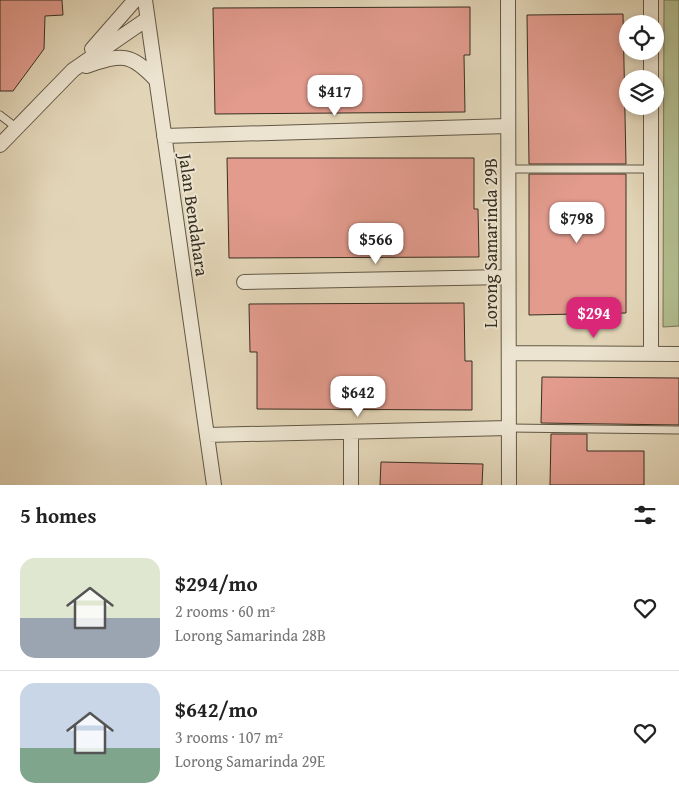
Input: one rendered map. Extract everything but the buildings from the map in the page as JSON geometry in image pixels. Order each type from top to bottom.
[{"type":"street","points":[[0,145],[73,70],[135,0]]},
{"type":"street","name":"Jalan Bendahara","points":[[144,0],[214,485]]},
{"type":"street","name":"Lorong Samarinda 29B","points":[[508,0],[509,485]]},
{"type":"street","points":[[651,0],[651,15]]},
{"type":"street","points":[[73,70],[147,19]]},
{"type":"street","points":[[73,70],[117,56],[130,59],[144,67],[156,80]]},
{"type":"street","points":[[651,115],[652,354]]},
{"type":"street","points":[[164,136],[508,126]]},
{"type":"street","points":[[244,282],[508,277]]},
{"type":"street","points":[[509,353],[679,354]]},
{"type":"street","points":[[207,435],[509,428]]},
{"type":"street","points":[[351,432],[351,485]]},
{"type":"lane","points":[[0,115],[17,128]]},
{"type":"lane","points":[[508,169],[651,169]]},
{"type":"lane","points":[[509,428],[679,430]]},
{"type":"green space","points":[[664,0],[679,0],[679,326],[663,327],[664,115]]}]
